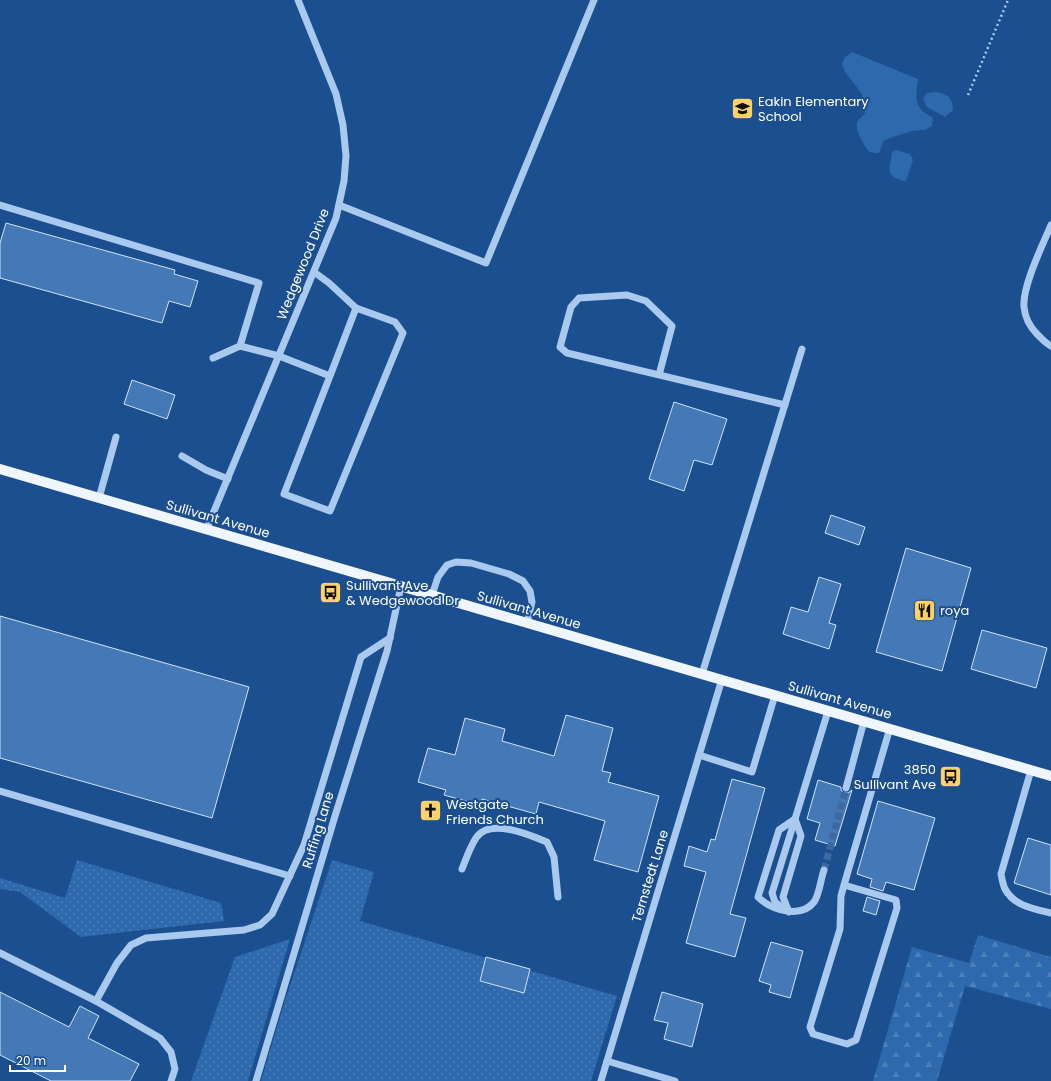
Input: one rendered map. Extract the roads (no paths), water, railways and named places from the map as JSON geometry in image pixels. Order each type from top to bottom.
[{"type":"main road","name":"Sullivant Avenue","points":[[0,469],[207,528],[1051,776]]},
{"type":"street","name":"Wedgewood Drive","points":[[207,528],[336,218],[344,181],[346,156],[343,125],[336,94],[298,0]]},
{"type":"street","points":[[339,205],[486,263],[594,0]]},
{"type":"street","points":[[0,205],[259,283],[240,346]]},
{"type":"street","points":[[1051,225],[1025,290],[1024,306],[1028,323],[1046,344],[1051,346]]},
{"type":"street","points":[[314,272],[329,283],[356,308],[395,322],[403,333],[330,511],[284,494],[356,308]]},
{"type":"street","points":[[659,375],[672,326],[646,300],[626,295],[579,298],[571,307],[560,347],[566,353],[785,405]]},
{"type":"street","points":[[213,358],[240,346],[279,356],[330,376]]},
{"type":"street","points":[[702,674],[802,349]]},
{"type":"street","points":[[100,498],[116,437]]},
{"type":"street","points":[[182,456],[206,470],[228,479]]},
{"type":"street","points":[[432,595],[438,577],[447,566],[456,562],[471,563],[509,574],[523,581],[530,590],[532,602],[528,623]]},
{"type":"street","name":"Ruffing Lane","points":[[256,1081],[336,812],[387,652],[401,586]]},
{"type":"street","points":[[96,1001],[117,963],[131,945],[146,938],[244,930],[260,925],[272,914],[304,845],[361,657],[390,638]]},
{"type":"street","name":"Ternstedt Lane","points":[[601,1081],[722,679]]},
{"type":"street","points":[[699,756],[752,772],[775,695]]},
{"type":"street","points":[[789,912],[775,902],[772,893],[828,711]]},
{"type":"street","points":[[846,788],[864,721]]},
{"type":"street","points":[[844,885],[896,900],[896,908],[856,1040],[847,1044],[814,1034],[810,1027],[840,929],[841,896],[844,885],[890,728]]},
{"type":"street","points":[[1031,770],[1001,874],[1005,889],[1013,900],[1026,907],[1051,913]]},
{"type":"street","points":[[0,791],[290,876]]},
{"type":"street","points":[[789,912],[783,897],[801,836],[795,819]]},
{"type":"street","points":[[795,819],[779,830],[758,898],[764,903],[789,912],[799,912],[808,908],[815,901],[824,870]]},
{"type":"street","points":[[462,869],[476,837],[486,830],[500,827],[533,836],[547,842],[554,857],[558,897]]},
{"type":"street","points":[[0,953],[96,1001],[160,1038],[171,1052],[175,1069],[171,1081]]},
{"type":"street","points":[[607,1061],[675,1081]]},
{"type":"tunnel","points":[[824,870],[846,788]]},
{"type":"place","name":"Eakin Elementary School","points":[[743,108]]},
{"type":"place","name":"Sullivant Ave & Wedgewood Dr","points":[[330,592]]},
{"type":"place","name":"roya","points":[[924,610]]},
{"type":"place","name":"3850 Sullivant Ave","points":[[951,776]]},
{"type":"place","name":"Westgate Friends Church","points":[[430,811]]}]
